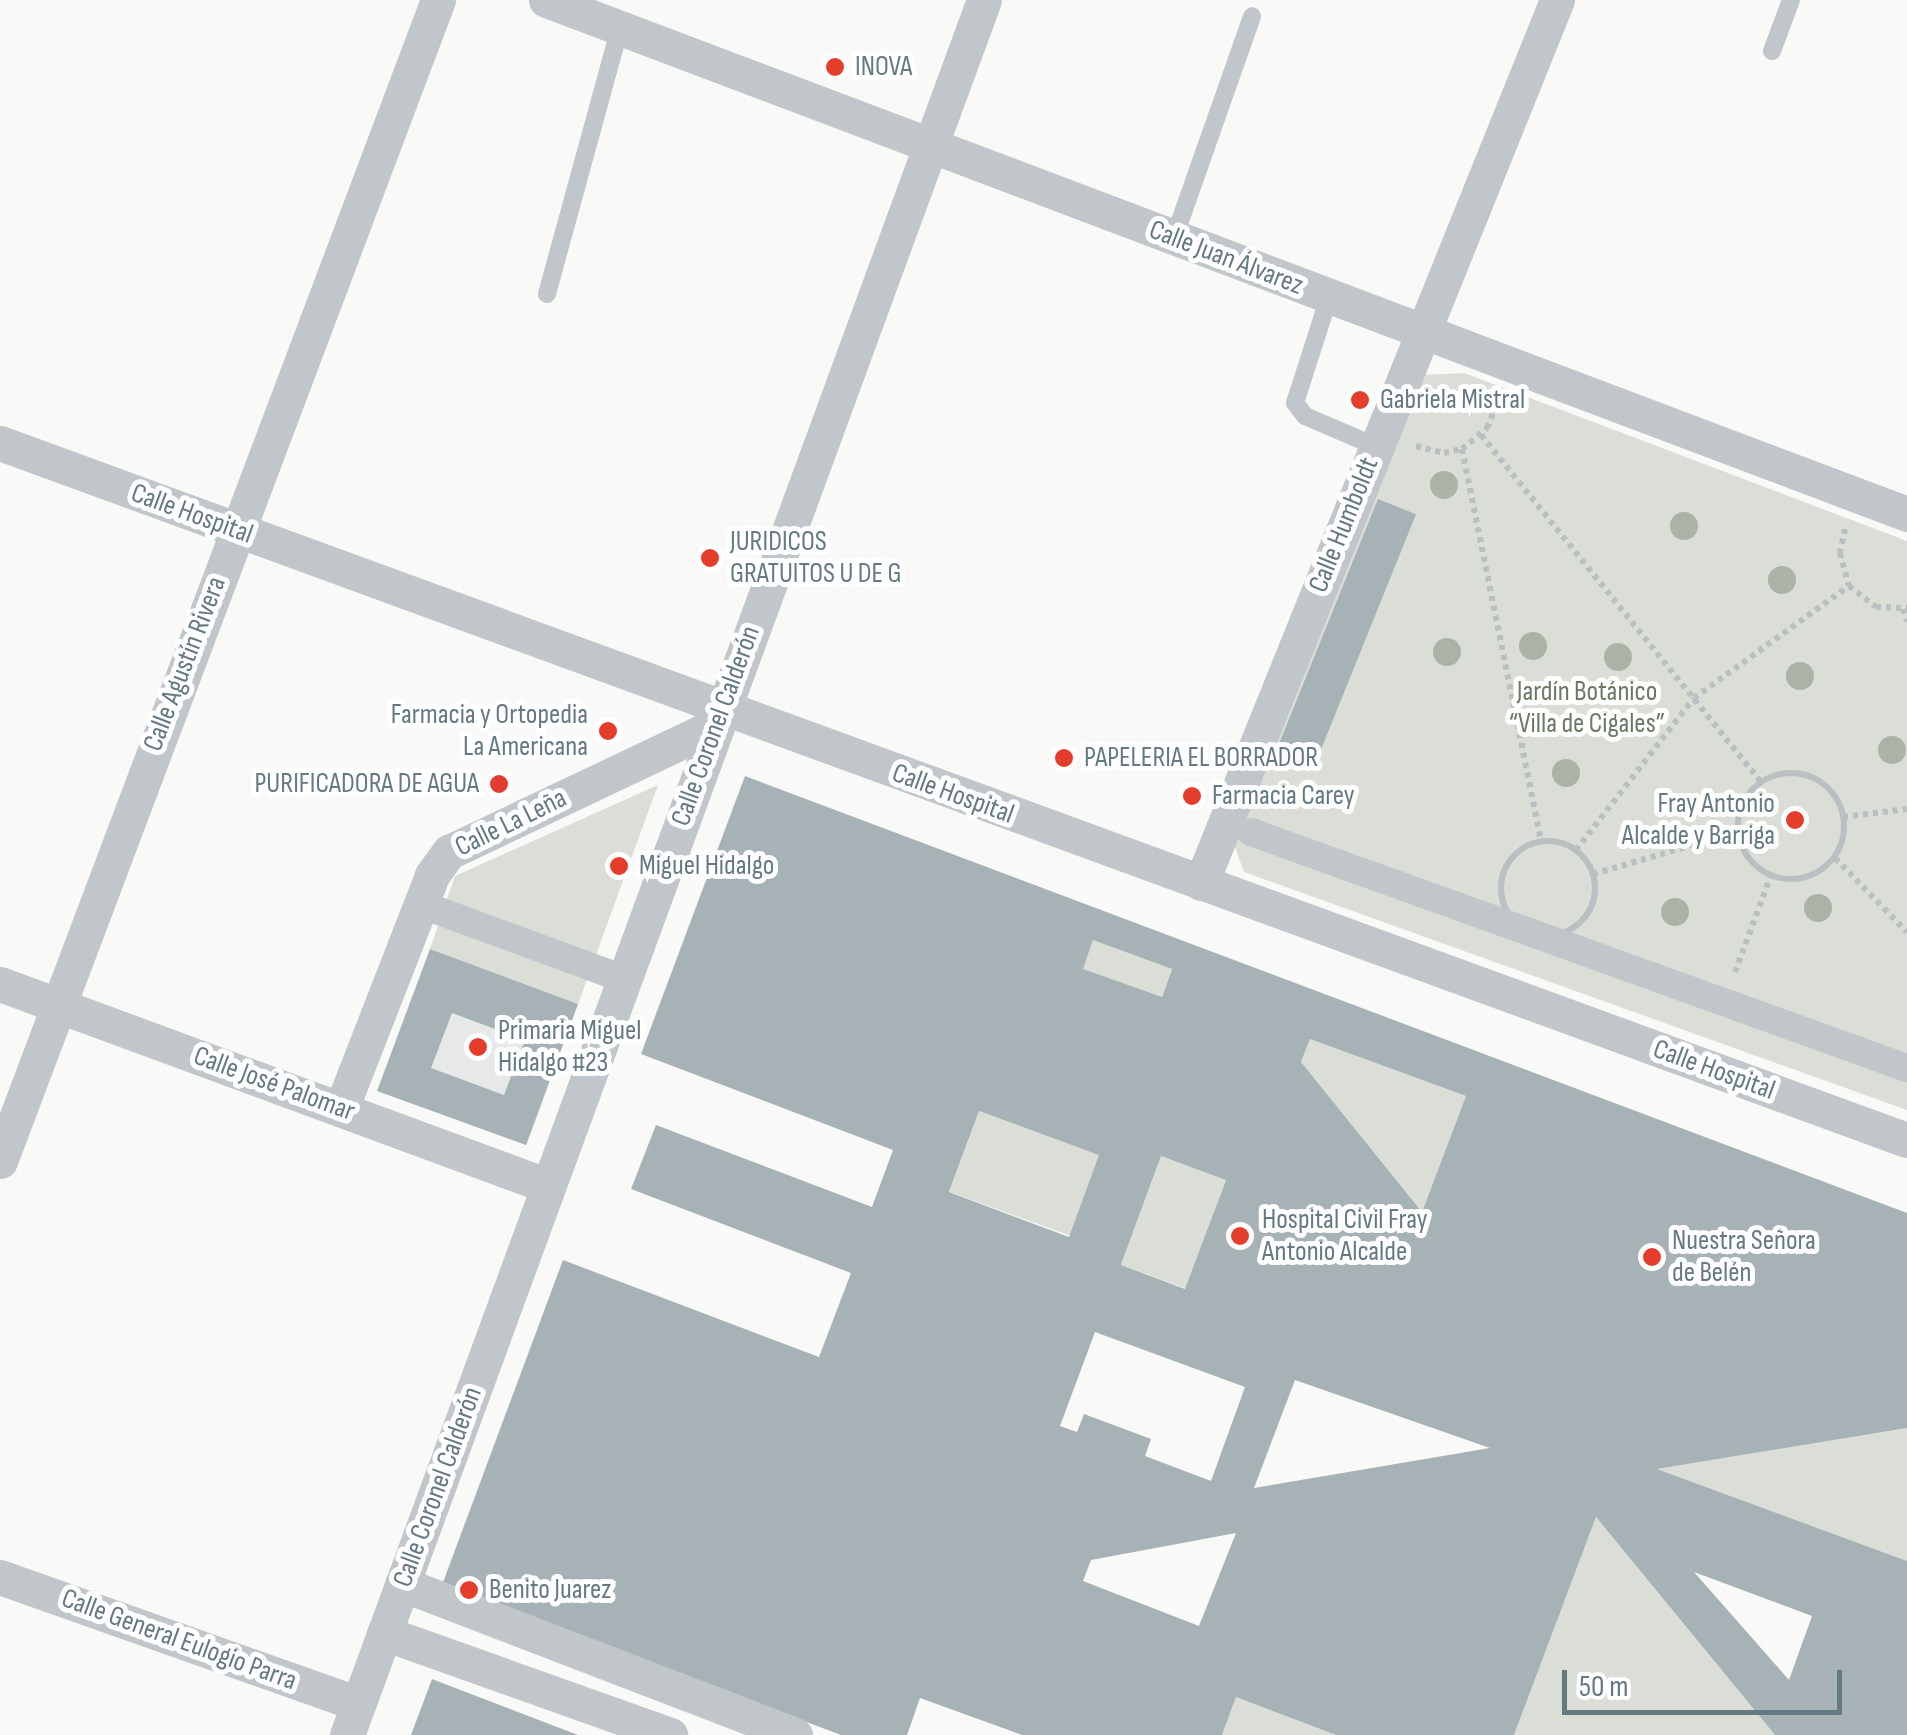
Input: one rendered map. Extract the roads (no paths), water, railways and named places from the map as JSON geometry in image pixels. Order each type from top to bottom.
[{"type":"street","name":"Calle Agustín Rivera","points":[[0,1161],[56,1004],[438,0]]},
{"type":"street","name":"Calle Juan Álvarez","points":[[546,0],[1907,514]]},
{"type":"street","name":"Calle Coronel Calderón","points":[[352,1719],[984,0]]},
{"type":"street","name":"Calle Humboldt","points":[[1201,883],[1390,444],[1421,332],[1556,0]]},
{"type":"street","name":"Calle Hospital","points":[[0,444],[236,530],[720,717],[1201,883],[1907,1140]]},
{"type":"street","name":"Calle La Leña","points":[[341,1109],[420,904],[448,852],[720,717]]},
{"type":"street","points":[[1251,832],[1907,1068]]},
{"type":"street","points":[[420,904],[624,979]]},
{"type":"street","name":"Calle José Palomar","points":[[0,984],[548,1186]]},
{"type":"street","name":"Calle General Eulogio Parra","points":[[0,1576],[352,1719]]},
{"type":"street","points":[[402,1584],[795,1735]]},
{"type":"street","points":[[384,1634],[670,1735]]},
{"type":"lane","points":[[1772,51],[1790,0]]},
{"type":"lane","points":[[1174,238],[1252,16]]},
{"type":"lane","points":[[547,294],[620,27]]},
{"type":"lane","points":[[1328,297],[1294,403],[1305,416],[1390,444]]},
{"type":"place","name":"INOVA","points":[[835,67]]},
{"type":"place","name":"Gabriela Mistral","points":[[1360,400]]},
{"type":"place","name":"JURIDICOS GRATUITOS U DE G","points":[[710,558]]},
{"type":"place","name":"Farmacia y Ortopedia La Americana","points":[[608,731]]},
{"type":"place","name":"PAPELERIA EL BORRADOR","points":[[1064,758]]},
{"type":"place","name":"PURIFICADORA DE AGUA","points":[[499,784]]},
{"type":"place","name":"Farmacia Carey","points":[[1192,796]]},
{"type":"place","name":"Fray Antonio Alcalde y Barriga","points":[[1795,820]]},
{"type":"place","name":"Miguel Hidalgo","points":[[619,866]]},
{"type":"place","name":"Primaria Miguel Hidalgo #23","points":[[478,1047]]},
{"type":"place","name":"Hospital Civil Fray Antonio Alcalde","points":[[1240,1236]]},
{"type":"place","name":"Nuestra Señora de Belén","points":[[1652,1257]]},
{"type":"place","name":"Benito Juarez","points":[[469,1590]]},
{"type":"park label","name":"Jardín Botánico “Villa de Cigales”","points":[[1587,708]]}]
